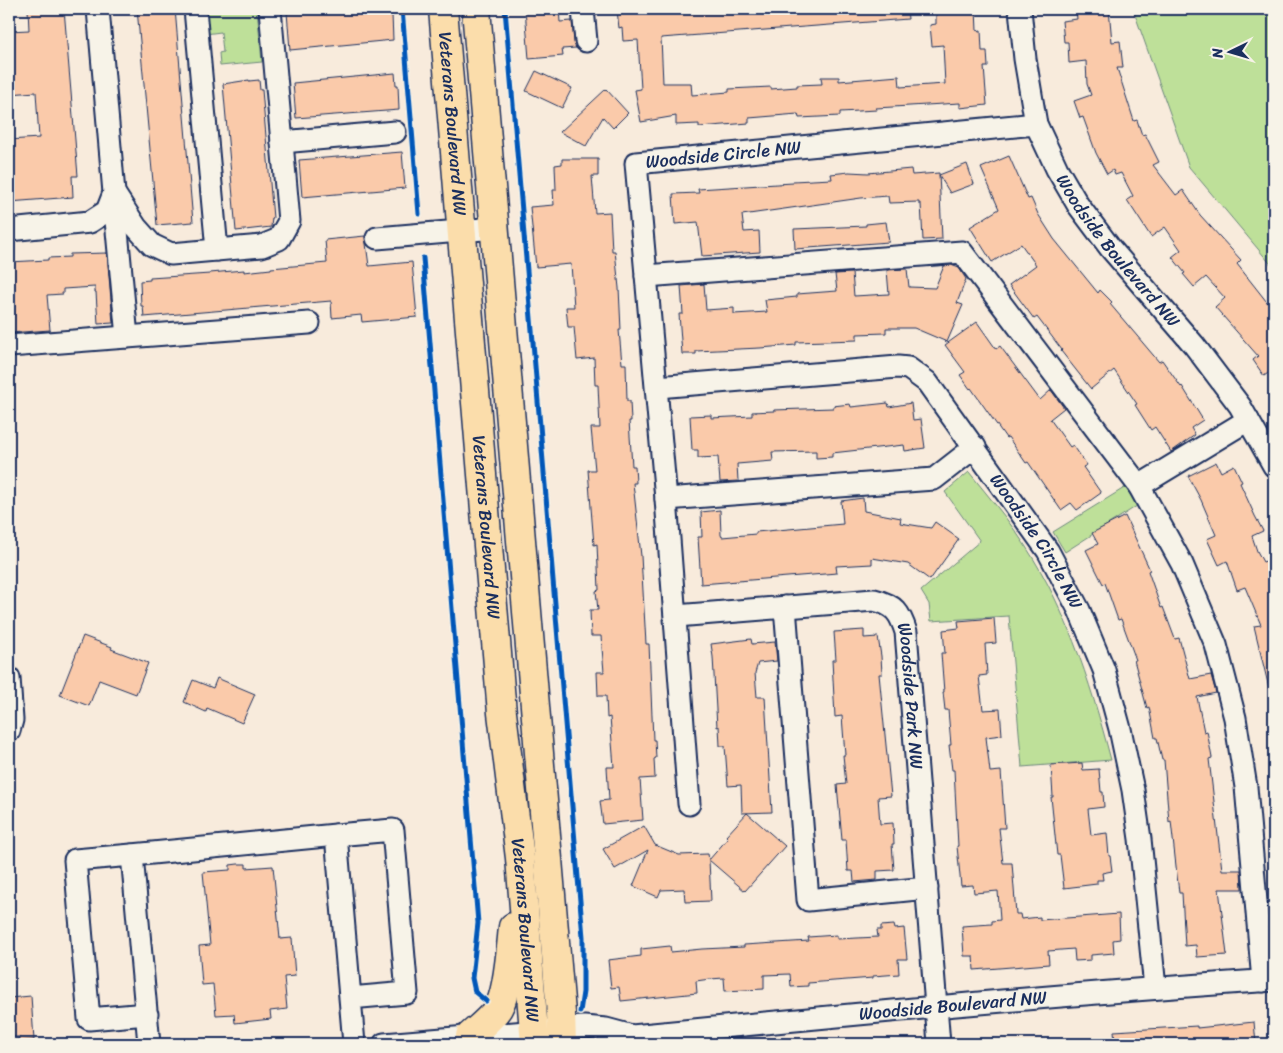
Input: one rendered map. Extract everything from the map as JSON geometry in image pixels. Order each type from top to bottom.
[{"type":"main road","name":"Veterans Boulevard NW","points":[[443,9],[502,713],[520,858],[534,1038]]},
{"type":"main road","name":"Veterans Boulevard NW","points":[[476,9],[562,1036]]},
{"type":"main road","points":[[470,1036],[497,1010],[502,994],[509,964],[520,858]]},
{"type":"street","points":[[98,9],[127,337]]},
{"type":"street","points":[[195,9],[217,250]]},
{"type":"street","points":[[114,193],[136,227],[152,245],[171,254],[262,246],[279,239],[289,221],[270,9]]},
{"type":"street","points":[[583,9],[586,40]]},
{"type":"street","name":"Woodside Boulevard NW","points":[[1020,9],[1025,60],[1036,124],[1057,169],[1078,205],[1111,249],[1194,345],[1240,406],[1274,466]]},
{"type":"street","name":"Woodside Circle NW","points":[[690,804],[657,387],[636,163],[1036,124]]},
{"type":"street","points":[[282,142],[395,132]]},
{"type":"street","points":[[9,230],[90,222],[107,211],[114,193]]},
{"type":"street","points":[[377,238],[495,228]]},
{"type":"street","points":[[646,276],[962,252],[1140,486],[1182,564],[1212,636],[1235,718],[1246,787],[1269,980]]},
{"type":"street","points":[[9,346],[309,323]]},
{"type":"street","name":"Woodside Circle NW","points":[[657,387],[898,367],[908,368],[928,382],[1048,551],[1079,610],[1104,670],[1133,790],[1140,839],[1155,988]]},
{"type":"street","points":[[1140,486],[1248,420]]},
{"type":"street","points":[[666,499],[934,479],[975,447]]},
{"type":"street","name":"Woodside Park NW","points":[[676,616],[874,600],[884,602],[894,608],[902,618],[906,632],[939,1044]]},
{"type":"street","points":[[785,607],[808,900],[927,888]]},
{"type":"street","points":[[9,678],[12,720],[9,731]]},
{"type":"street","points":[[147,1014],[89,1019],[75,860],[393,830],[407,993],[350,998]]},
{"type":"street","points":[[336,835],[354,1044]]},
{"type":"street","points":[[132,855],[149,1044]]},
{"type":"street","name":"Woodside Boulevard NW","points":[[384,1044],[470,1036],[534,1038],[562,1036],[584,1027],[606,1029],[625,1040],[936,1006],[1269,980]]},
{"type":"green space","points":[[203,9],[257,9],[262,62],[220,66],[219,53],[223,52],[221,32],[205,34]]},
{"type":"green space","points":[[1133,9],[1274,9],[1274,268],[1189,167]]},
{"type":"green space","points":[[969,472],[1016,532],[1033,558],[1062,613],[1094,700],[1111,760],[1022,767],[1009,616],[931,621],[929,604],[921,591],[980,541],[945,492]]},
{"type":"green space","points":[[1129,485],[1140,504],[1065,552],[1053,532]]},
{"type":"building","points":[[28,9],[64,9],[78,176],[72,176],[73,197],[9,202],[9,140],[39,138],[36,92],[9,94],[9,31],[29,30]]},
{"type":"building","points":[[137,9],[175,9],[193,222],[157,225]]},
{"type":"building","points":[[326,9],[390,9],[393,40],[290,50],[287,12]]},
{"type":"building","points":[[525,9],[559,9],[560,22],[572,21],[576,48],[562,49],[563,56],[529,59]]},
{"type":"building","points":[[907,9],[908,19],[661,38],[663,83],[691,83],[692,95],[729,92],[729,89],[771,87],[771,89],[822,84],[821,77],[839,77],[839,81],[899,76],[900,87],[945,84],[943,45],[932,46],[930,25],[936,24],[936,9],[976,9],[977,31],[981,30],[982,51],[987,51],[988,67],[984,67],[987,105],[960,108],[960,103],[876,108],[877,110],[840,112],[840,116],[799,118],[798,114],[749,118],[749,123],[699,127],[699,124],[676,125],[676,116],[641,122],[635,90],[641,89],[638,40],[623,41],[622,27],[619,28],[617,10]]},
{"type":"building","points":[[1109,9],[1112,42],[1120,41],[1123,68],[1117,68],[1134,121],[1137,120],[1142,135],[1145,134],[1159,162],[1153,165],[1176,195],[1183,190],[1200,215],[1241,260],[1237,264],[1274,311],[1274,369],[1264,376],[1253,360],[1258,356],[1215,307],[1225,298],[1206,277],[1194,287],[1183,274],[1185,273],[1172,257],[1181,250],[1165,227],[1151,237],[1127,200],[1133,196],[1121,173],[1115,175],[1113,170],[1107,174],[1096,153],[1083,117],[1080,118],[1074,101],[1091,95],[1087,84],[1086,61],[1069,63],[1068,42],[1064,42],[1062,21],[1077,19],[1076,10]]},
{"type":"building","points":[[536,71],[572,88],[562,108],[526,91]]},
{"type":"building","points":[[395,73],[396,85],[398,85],[399,110],[296,118],[293,83]]},
{"type":"building","points":[[259,80],[260,90],[262,90],[273,218],[271,227],[236,231],[223,84]]},
{"type":"building","points":[[606,89],[628,113],[613,128],[603,117],[586,146],[560,132]]},
{"type":"building","points":[[402,152],[405,188],[302,197],[299,160]]},
{"type":"building","points":[[1009,156],[1028,199],[1031,198],[1038,214],[1054,239],[1098,293],[1100,290],[1112,302],[1110,304],[1159,362],[1162,360],[1182,386],[1203,420],[1191,428],[1195,435],[1171,452],[1155,427],[1151,430],[1135,405],[1137,404],[1114,370],[1091,389],[1037,317],[1034,319],[1009,285],[1036,265],[1021,244],[992,262],[970,227],[999,209],[981,168]]},
{"type":"building","points":[[562,159],[598,159],[598,176],[592,176],[595,213],[610,212],[612,251],[615,251],[619,288],[621,330],[619,330],[622,364],[626,364],[627,401],[630,401],[631,421],[629,421],[632,466],[635,466],[636,483],[633,483],[641,556],[646,644],[649,644],[653,740],[655,740],[655,778],[640,779],[643,820],[603,824],[600,801],[609,800],[607,767],[614,767],[610,717],[607,718],[606,696],[598,696],[597,672],[604,672],[601,636],[591,636],[590,610],[598,610],[596,591],[599,590],[597,544],[594,545],[588,470],[595,470],[591,428],[600,428],[598,385],[595,385],[594,358],[577,360],[574,327],[568,327],[566,307],[574,307],[571,264],[536,267],[530,207],[554,205],[553,190],[556,190],[555,165],[562,164]]},
{"type":"building","points":[[967,164],[974,184],[950,193],[939,175]]},
{"type":"building","points":[[911,169],[912,175],[939,173],[942,239],[923,240],[921,204],[919,202],[889,203],[888,196],[861,198],[742,215],[744,232],[759,231],[760,252],[702,256],[698,222],[675,224],[673,194],[699,193],[698,189],[832,179],[831,174],[849,172],[868,173]]},
{"type":"building","points":[[886,222],[889,242],[795,249],[794,229],[866,226],[866,224]]},
{"type":"building","points":[[365,236],[369,266],[412,262],[417,317],[362,322],[361,315],[332,318],[331,301],[144,317],[143,306],[141,306],[140,281],[150,280],[150,278],[244,270],[244,272],[327,263],[325,240]]},
{"type":"building","points":[[107,253],[113,323],[98,324],[95,287],[63,289],[63,294],[47,295],[50,330],[9,333],[9,262],[48,260],[48,258],[70,257],[70,254]]},
{"type":"building","points":[[951,265],[959,268],[966,279],[957,303],[963,305],[947,342],[914,328],[886,328],[886,333],[857,334],[857,340],[796,342],[796,345],[696,351],[696,354],[682,354],[679,314],[683,314],[681,286],[704,284],[706,310],[734,308],[734,314],[767,312],[765,300],[797,297],[797,294],[837,291],[835,274],[852,273],[854,296],[889,294],[887,270],[907,269],[909,287],[935,288],[944,266]]},
{"type":"building","points":[[977,322],[996,349],[1000,346],[1040,400],[1051,390],[1064,408],[1050,419],[1070,447],[1073,445],[1087,465],[1083,467],[1101,493],[1077,510],[1071,503],[1061,510],[1028,462],[1026,463],[1008,437],[1006,438],[960,375],[965,372],[945,345]]},
{"type":"building","points":[[888,403],[889,407],[911,403],[913,420],[921,419],[925,448],[905,451],[904,445],[832,453],[832,457],[816,458],[816,451],[772,452],[773,461],[737,464],[738,481],[720,482],[718,457],[698,458],[698,450],[692,450],[690,416],[711,415],[711,418],[752,416],[752,412],[833,408],[833,406],[850,404],[851,407]]},
{"type":"building","points":[[1216,462],[1221,472],[1234,465],[1242,482],[1240,483],[1263,531],[1252,536],[1257,551],[1263,562],[1274,558],[1274,687],[1269,688],[1254,626],[1261,625],[1245,587],[1237,590],[1227,561],[1219,565],[1207,539],[1216,535],[1188,476]]},
{"type":"building","points":[[863,498],[864,511],[901,518],[900,523],[931,528],[935,522],[959,539],[930,580],[908,564],[872,558],[872,564],[836,566],[837,573],[701,584],[698,537],[702,537],[701,512],[720,510],[722,537],[843,524],[841,501]]},
{"type":"building","points":[[1125,516],[1150,570],[1148,571],[1161,608],[1163,607],[1175,639],[1179,638],[1190,679],[1211,675],[1216,693],[1197,697],[1204,732],[1207,731],[1212,758],[1209,759],[1222,870],[1241,870],[1242,889],[1219,889],[1227,955],[1197,957],[1196,945],[1185,946],[1182,893],[1179,893],[1171,821],[1169,822],[1164,760],[1162,760],[1157,738],[1155,738],[1149,707],[1147,708],[1134,660],[1136,660],[1121,619],[1118,620],[1105,583],[1103,584],[1086,550],[1098,544],[1092,533]]},
{"type":"building","points":[[994,618],[996,643],[985,644],[987,675],[979,676],[983,710],[1000,709],[1002,735],[986,737],[990,772],[1001,771],[1005,828],[999,828],[1003,863],[1012,863],[1016,914],[1020,914],[1021,919],[1040,917],[1040,920],[1119,914],[1120,939],[1113,940],[1114,953],[1091,955],[1091,960],[1075,961],[1074,949],[1048,951],[1049,964],[974,970],[973,956],[964,956],[962,926],[992,924],[992,921],[1000,920],[998,891],[974,893],[973,885],[961,886],[957,846],[954,770],[952,770],[949,745],[951,745],[948,710],[945,710],[943,692],[941,653],[945,653],[943,630],[959,628],[958,621]]},
{"type":"building","points":[[864,630],[864,638],[878,637],[881,656],[882,674],[879,674],[891,796],[878,797],[880,824],[893,823],[894,870],[877,871],[877,880],[854,882],[853,871],[848,871],[846,840],[842,840],[837,785],[846,784],[843,755],[845,755],[842,716],[835,717],[832,660],[836,660],[834,632]]},
{"type":"building","points":[[83,636],[148,663],[136,694],[99,680],[89,706],[60,695]]},
{"type":"building","points":[[751,639],[752,644],[775,642],[777,661],[758,663],[755,673],[757,697],[765,697],[772,812],[742,813],[741,785],[728,786],[725,746],[720,746],[719,726],[717,727],[711,644]]},
{"type":"building","points":[[217,678],[255,694],[242,723],[207,708],[206,712],[184,702],[193,680],[213,688]]},
{"type":"building","points":[[1082,763],[1083,770],[1099,769],[1104,807],[1088,809],[1091,835],[1107,833],[1112,871],[1102,873],[1103,880],[1097,880],[1097,884],[1064,888],[1060,855],[1057,855],[1051,797],[1053,797],[1051,765]]},
{"type":"building","points":[[747,813],[785,846],[745,891],[709,860],[728,838],[726,836]]},
{"type":"building","points":[[644,826],[655,845],[679,855],[708,854],[711,901],[685,902],[684,889],[661,890],[658,897],[633,886],[648,850],[615,869],[603,849]]},
{"type":"building","points":[[246,864],[246,868],[273,866],[280,939],[292,938],[295,976],[284,977],[287,1009],[270,1011],[271,1019],[235,1023],[234,1014],[216,1015],[213,984],[202,985],[199,946],[210,945],[203,872],[230,870],[230,865]]},
{"type":"building","points":[[894,925],[895,929],[904,928],[907,959],[898,959],[899,974],[808,983],[808,986],[791,987],[790,974],[764,975],[764,989],[725,991],[724,978],[710,979],[696,981],[697,993],[621,1001],[619,987],[611,988],[608,960],[641,956],[641,949],[670,946],[671,952],[809,941],[808,937],[837,935],[837,939],[878,937],[877,930],[881,930],[881,926]]},
{"type":"building","points":[[31,996],[34,1040],[19,1042],[19,1037],[11,1037],[9,998]]},
{"type":"building","points":[[1254,1022],[1256,1044],[1115,1044],[1114,1031],[1197,1026],[1197,1028]]},
{"type":"cycle path","points":[[402,9],[419,214]]},
{"type":"cycle path","points":[[505,9],[583,937],[583,992],[580,1012]]},
{"type":"cycle path","points":[[423,258],[478,923],[472,978],[475,992],[486,1001]]}]
